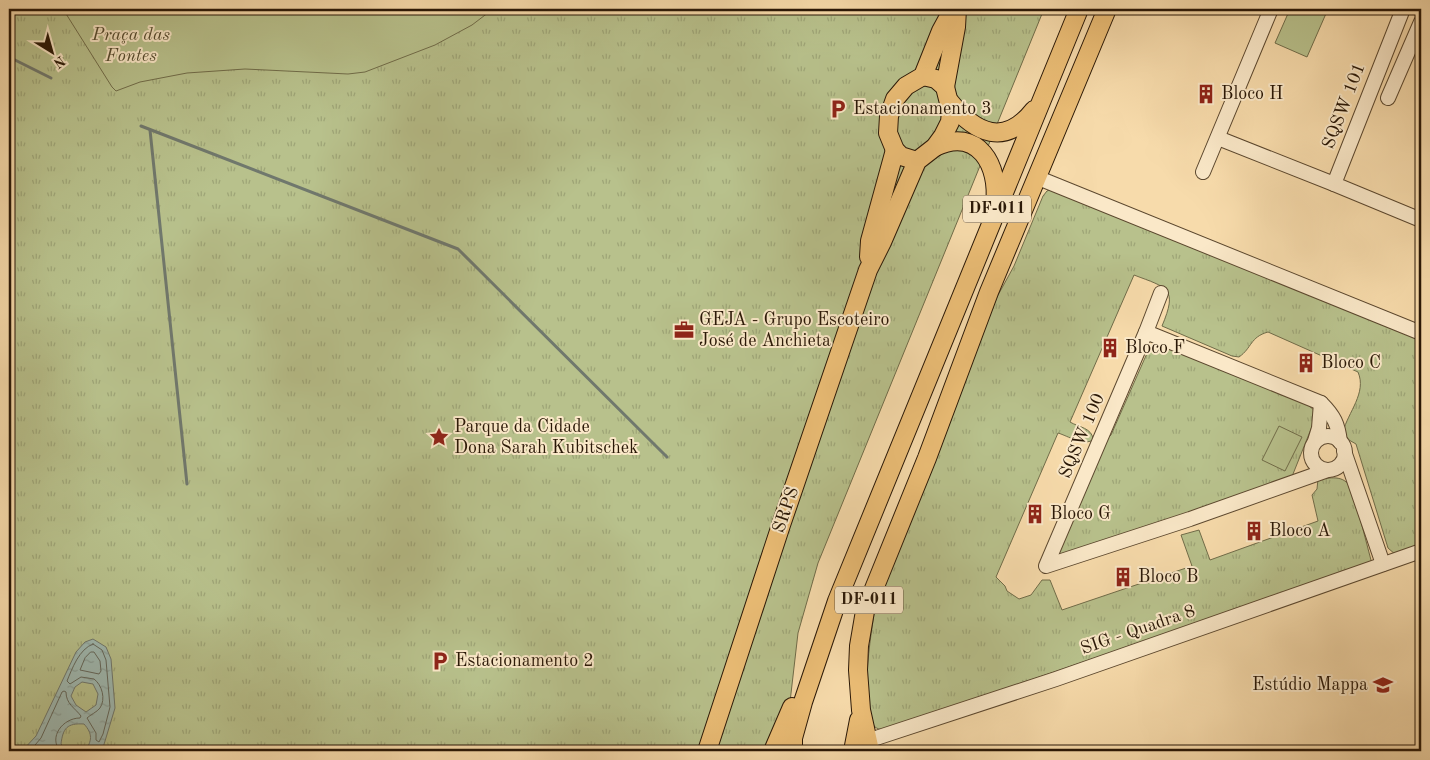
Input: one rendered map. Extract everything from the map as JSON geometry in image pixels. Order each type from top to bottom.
[{"type":"main road","points":[[953,9],[923,76],[906,86],[895,99],[888,116],[888,133],[895,150],[901,156],[917,161],[936,147],[955,140],[972,146],[987,158],[994,174],[996,194],[992,221]]},
{"type":"main road","points":[[936,147],[944,136],[950,122],[951,111],[948,94],[957,9]]},
{"type":"main road","name":"DF-011","points":[[793,751],[793,738],[837,601],[1079,9]]},
{"type":"main road","name":"DF-011","points":[[863,748],[859,654],[865,611],[927,458],[982,310],[1107,9]]},
{"type":"main road","points":[[923,76],[936,79],[970,123],[980,129],[998,132],[1016,128],[1024,123],[1044,95]]},
{"type":"main road","name":"SRPS","points":[[868,270],[870,241],[895,150]]},
{"type":"main road","name":"SRPS","points":[[707,751],[781,525],[868,270],[917,161]]},
{"type":"main road","points":[[916,410],[927,458]]},
{"type":"main road","points":[[773,751],[837,601]]},
{"type":"street","points":[[1203,172],[1271,9]]},
{"type":"street","name":"SQSW 101","points":[[1334,184],[1403,9]]},
{"type":"street","points":[[1388,98],[1421,22]]},
{"type":"street","points":[[1389,42],[1410,48]]},
{"type":"street","points":[[1218,138],[1421,220]]},
{"type":"street","points":[[1036,177],[1421,332]]},
{"type":"street","points":[[1161,293],[1146,332],[1321,402],[1330,412],[1338,426],[1342,447],[1383,564]]},
{"type":"street","name":"SQSW 100","points":[[1146,332],[1046,566],[1331,470]]},
{"type":"street","points":[[1297,481],[1319,428],[1321,402]]},
{"type":"street","points":[[1331,470],[1342,462],[1342,447],[1331,436],[1320,438],[1313,446],[1313,462],[1322,469],[1331,470],[1354,481]]},
{"type":"street","name":"SIG - Quadra 8","points":[[863,748],[1421,551]]},
{"type":"green space","name":"Parque da Cidade Dona Sarah Kubitschek","points":[[9,9],[1044,9],[818,563],[798,633],[790,702],[801,751],[9,751]]},
{"type":"green space","name":"Praça das Fontes","points":[[63,9],[493,9],[472,25],[435,45],[365,72],[348,74],[245,69],[187,73],[140,82],[116,91]]},
{"type":"green space","points":[[1290,9],[1328,9],[1307,57],[1275,43]]},
{"type":"green space","points":[[1054,188],[1421,338],[1421,547],[1396,555],[1388,548],[1356,444],[1349,440],[1343,432],[1359,395],[1360,380],[1358,372],[1268,332],[1254,340],[1239,357],[1232,356],[1162,326],[1169,304],[1167,291],[1155,283],[1134,275],[1070,422],[1088,430],[1093,440],[1089,442],[1080,441],[1058,433],[996,577],[1005,586],[1007,591],[1019,599],[1031,595],[1042,580],[1050,580],[1062,610],[1192,566],[1181,535],[1199,530],[1210,560],[1318,521],[1312,495],[1317,489],[1318,479],[1329,478],[1342,479],[1353,491],[1372,564],[883,730],[875,727],[870,717],[867,703],[868,664],[877,596],[997,297],[1014,266],[1043,196],[1047,191]]},
{"type":"green space","points":[[1154,344],[1164,344],[1308,405],[1315,411],[1315,419],[1291,479],[1059,556],[1058,553],[1101,445],[1111,435],[1148,351]]},
{"type":"green space","points":[[1279,426],[1302,437],[1285,471],[1262,460]]},
{"type":"water","points":[[93,639],[106,647],[111,659],[115,708],[102,751],[85,751],[90,741],[90,734],[84,724],[74,724],[67,728],[63,734],[61,744],[67,751],[22,751],[36,736],[76,652],[85,642]],"holes":[[[82,682],[93,684],[98,694],[96,705],[86,712],[76,705],[71,696],[75,687]]]},
{"type":"waterway","points":[[9,57],[51,78]]},
{"type":"waterway","points":[[141,126],[458,249],[667,457]]},
{"type":"waterway","points":[[150,130],[187,484]]},
{"type":"place","name":"Bloco H","points":[[1206,94]]},
{"type":"place","name":"Estacionamento 3","points":[[838,109]]},
{"type":"place","name":"GEJA - Grupo Escoteiro José de Anchieta","points":[[684,330]]},
{"type":"place","name":"Bloco F","points":[[1110,348]]},
{"type":"place","name":"Bloco C","points":[[1306,363]]},
{"type":"place","name":"Parque da Cidade Dona Sarah Kubitschek","points":[[439,437]]},
{"type":"place","name":"Bloco G","points":[[1035,514]]},
{"type":"place","name":"Bloco A","points":[[1254,531]]},
{"type":"place","name":"Bloco B","points":[[1123,577]]},
{"type":"place","name":"Estacionamento 2","points":[[440,661]]},
{"type":"place","name":"Estúdio Mappa","points":[[1383,685]]}]
